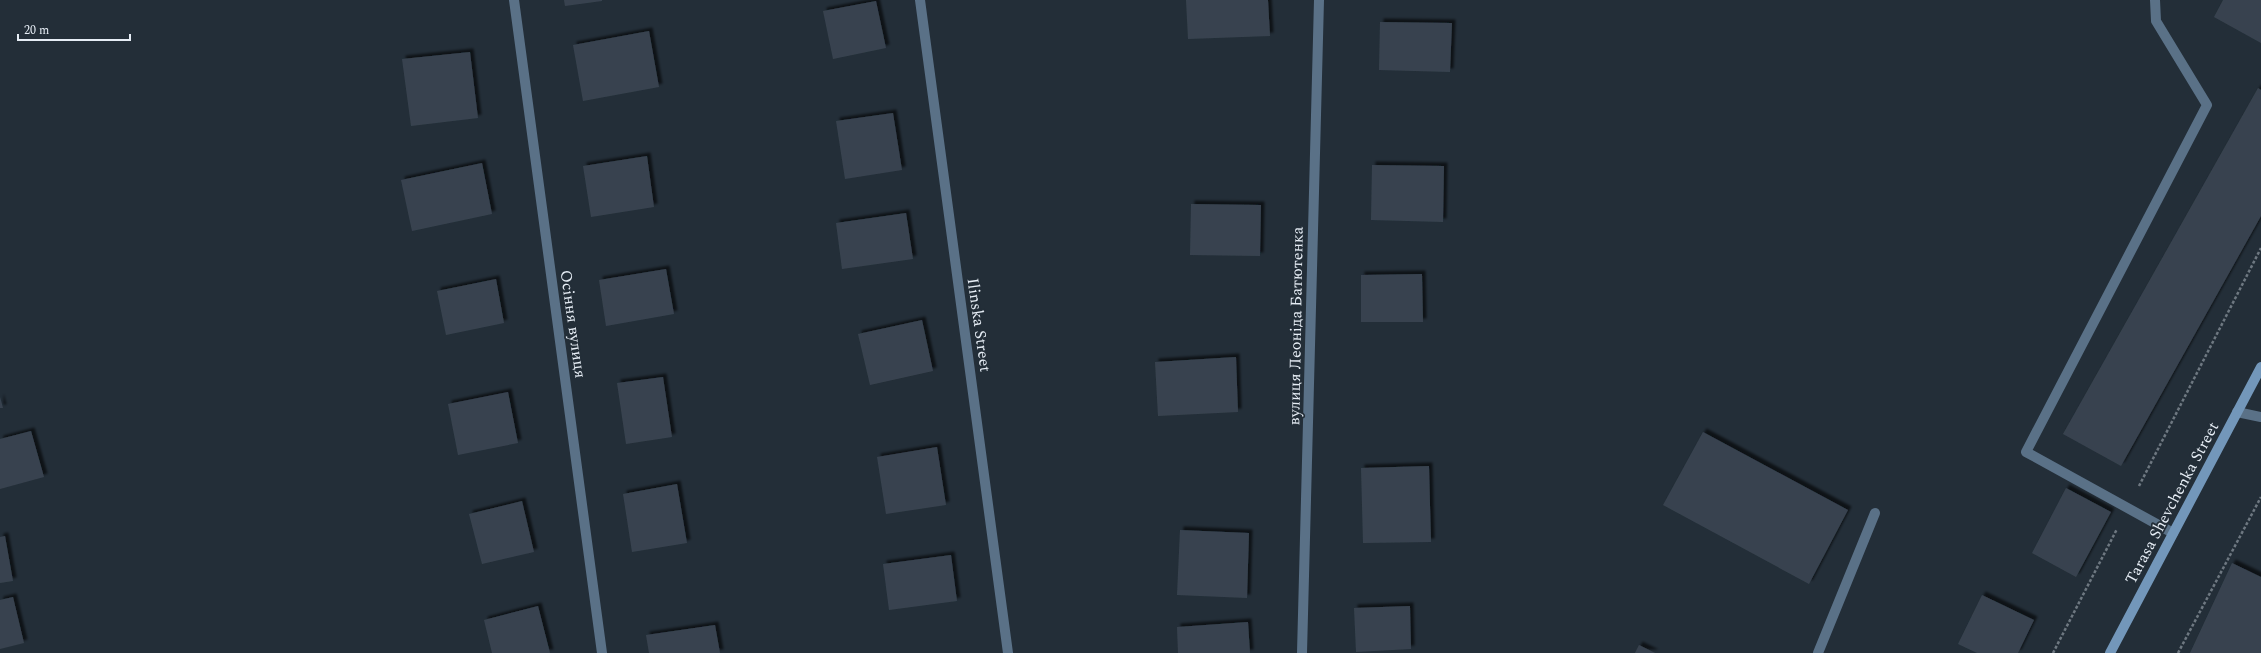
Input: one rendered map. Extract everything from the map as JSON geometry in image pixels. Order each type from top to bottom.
[{"type":"main road","name":"Tarasa Shevchenka Street","points":[[2110,653],[2261,367]]},
{"type":"street","name":"Осіння вулиця","points":[[514,0],[602,653]]},
{"type":"street","name":"Ilinska Street","points":[[920,0],[1008,653]]},
{"type":"street","name":"вулиця Леоніда Батютенка","points":[[1302,653],[1319,0]]},
{"type":"street","points":[[2155,0],[2156,21],[2207,105],[2026,452],[2173,533]]},
{"type":"street","points":[[2237,412],[2261,417]]},
{"type":"street","points":[[1818,653],[1875,513]]},
{"type":"path","points":[[2053,653],[2261,248]]},
{"type":"path","points":[[2178,653],[2261,497]]},
{"type":"building","points":[[564,0],[602,0],[602,1],[565,6]]},
{"type":"building","points":[[1186,0],[1268,0],[1270,36],[1188,39]]},
{"type":"building","points":[[2223,0],[2261,0],[2261,43],[2214,17]]},
{"type":"building","points":[[876,1],[886,48],[833,59],[823,11]]},
{"type":"building","points":[[1380,22],[1452,23],[1450,72],[1379,70]]},
{"type":"building","points":[[649,31],[659,87],[583,101],[573,45]]},
{"type":"building","points":[[470,52],[478,118],[411,126],[402,59]]},
{"type":"building","points":[[2258,88],[2261,90],[2261,216],[2121,466],[2063,434]]},
{"type":"building","points":[[893,113],[902,170],[845,179],[836,121]]},
{"type":"building","points":[[647,156],[654,207],[591,217],[583,166]]},
{"type":"building","points":[[482,163],[492,214],[412,231],[401,180]]},
{"type":"building","points":[[1372,165],[1444,166],[1443,222],[1371,220]]},
{"type":"building","points":[[1191,204],[1261,205],[1260,256],[1190,255]]},
{"type":"building","points":[[906,213],[913,259],[842,269],[836,223]]},
{"type":"building","points":[[666,269],[674,314],[606,326],[599,280]]},
{"type":"building","points":[[1422,274],[1423,322],[1361,322],[1361,275]]},
{"type":"building","points":[[496,279],[504,323],[446,335],[437,291]]},
{"type":"building","points":[[922,320],[933,371],[870,385],[858,334]]},
{"type":"building","points":[[1236,357],[1238,412],[1158,416],[1155,362]]},
{"type":"building","points":[[663,377],[672,437],[626,444],[617,383]]},
{"type":"building","points":[[508,392],[518,443],[458,455],[448,404]]},
{"type":"building","points":[[0,397],[3,408],[0,408]]},
{"type":"building","points":[[31,431],[44,477],[0,489],[0,439]]},
{"type":"building","points":[[1703,432],[1848,510],[1809,584],[1663,505]]},
{"type":"building","points":[[937,447],[946,505],[886,514],[877,457]]},
{"type":"building","points":[[1429,466],[1431,542],[1363,543],[1361,468]]},
{"type":"building","points":[[677,484],[687,543],[632,552],[623,494]]},
{"type":"building","points":[[2066,488],[2111,512],[2076,577],[2032,553]]},
{"type":"building","points":[[522,501],[534,552],[482,564],[469,514]]},
{"type":"building","points":[[1180,530],[1249,533],[1247,598],[1177,595]]},
{"type":"building","points":[[5,536],[13,581],[0,583],[0,537]]},
{"type":"building","points":[[951,555],[957,601],[889,610],[883,564]]},
{"type":"building","points":[[2232,563],[2261,577],[2261,653],[2190,653]]},
{"type":"building","points":[[1982,595],[2034,620],[2018,653],[1977,653],[1958,644]]},
{"type":"building","points":[[13,597],[24,643],[0,649],[0,600]]},
{"type":"building","points":[[538,606],[550,653],[492,653],[484,620]]},
{"type":"building","points":[[1410,606],[1411,649],[1356,652],[1354,608]]},
{"type":"building","points":[[1248,622],[1250,653],[1178,653],[1177,627]]},
{"type":"building","points":[[715,625],[720,653],[649,653],[646,635]]},
{"type":"building","points":[[1639,645],[1655,653],[1635,653]]}]
